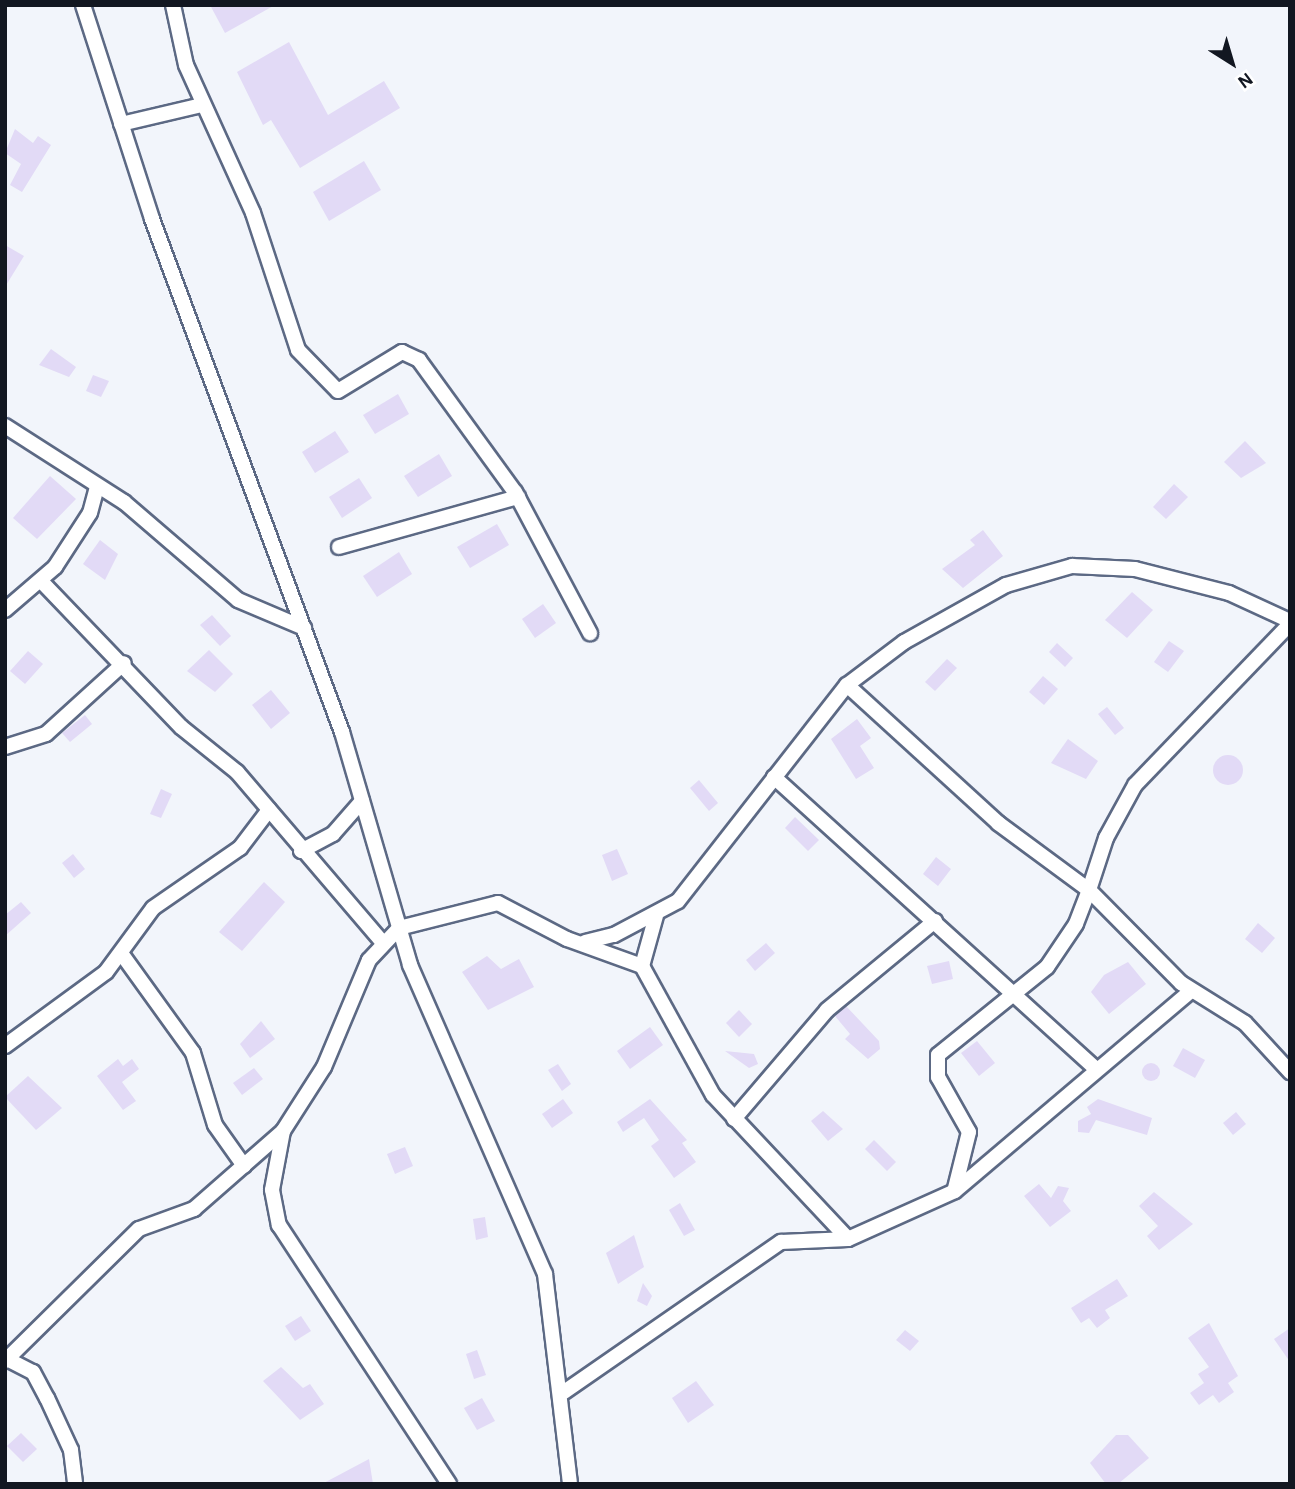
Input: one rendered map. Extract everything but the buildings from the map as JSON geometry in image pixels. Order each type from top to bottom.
[{"type":"street","points":[[83,5],[121,124],[304,628],[362,801],[399,928],[442,1040],[530,1230],[553,1310],[564,1392],[570,1484]]},
{"type":"street","points":[[173,5],[174,29],[202,104],[253,213],[289,331],[313,373],[338,391],[392,356],[410,353],[518,497],[590,633]]},
{"type":"street","points":[[121,124],[202,104]]},
{"type":"street","points":[[5,426],[97,486],[239,600],[304,628]]},
{"type":"street","points":[[5,610],[42,582],[85,523],[97,486]]},
{"type":"street","points":[[339,547],[518,497]]},
{"type":"street","points":[[585,942],[656,916],[701,876],[846,685],[904,642],[1006,585],[1072,566],[1158,572],[1229,593],[1290,623],[1135,785],[1105,838],[1090,890],[1064,946],[1014,996],[939,1055],[934,1065],[969,1132],[954,1191]]},
{"type":"street","points":[[42,582],[269,810],[301,851],[382,942]]},
{"type":"street","points":[[5,747],[46,734],[124,663]]},
{"type":"street","points":[[846,685],[998,823],[1090,890],[1191,991],[1245,1023],[1290,1072]]},
{"type":"street","points":[[774,777],[1096,1069]]},
{"type":"street","points":[[301,851],[333,834],[362,801]]},
{"type":"street","points":[[5,1046],[106,972],[153,908],[240,848],[269,810]]},
{"type":"street","points":[[75,1484],[71,1450],[33,1372],[6,1360],[139,1230],[194,1209],[284,1131],[324,1067],[382,942],[399,928],[498,903],[567,939],[585,942],[642,966],[696,1069],[733,1119],[848,1239]]},
{"type":"street","points":[[642,966],[656,916]]},
{"type":"street","points":[[733,1119],[807,1030],[935,921]]},
{"type":"street","points":[[121,953],[193,1053],[215,1125],[244,1166]]},
{"type":"street","points":[[564,1392],[781,1242],[848,1239],[954,1191],[1191,991]]},
{"type":"street","points":[[284,1131],[272,1190],[279,1225],[449,1484]]}]
